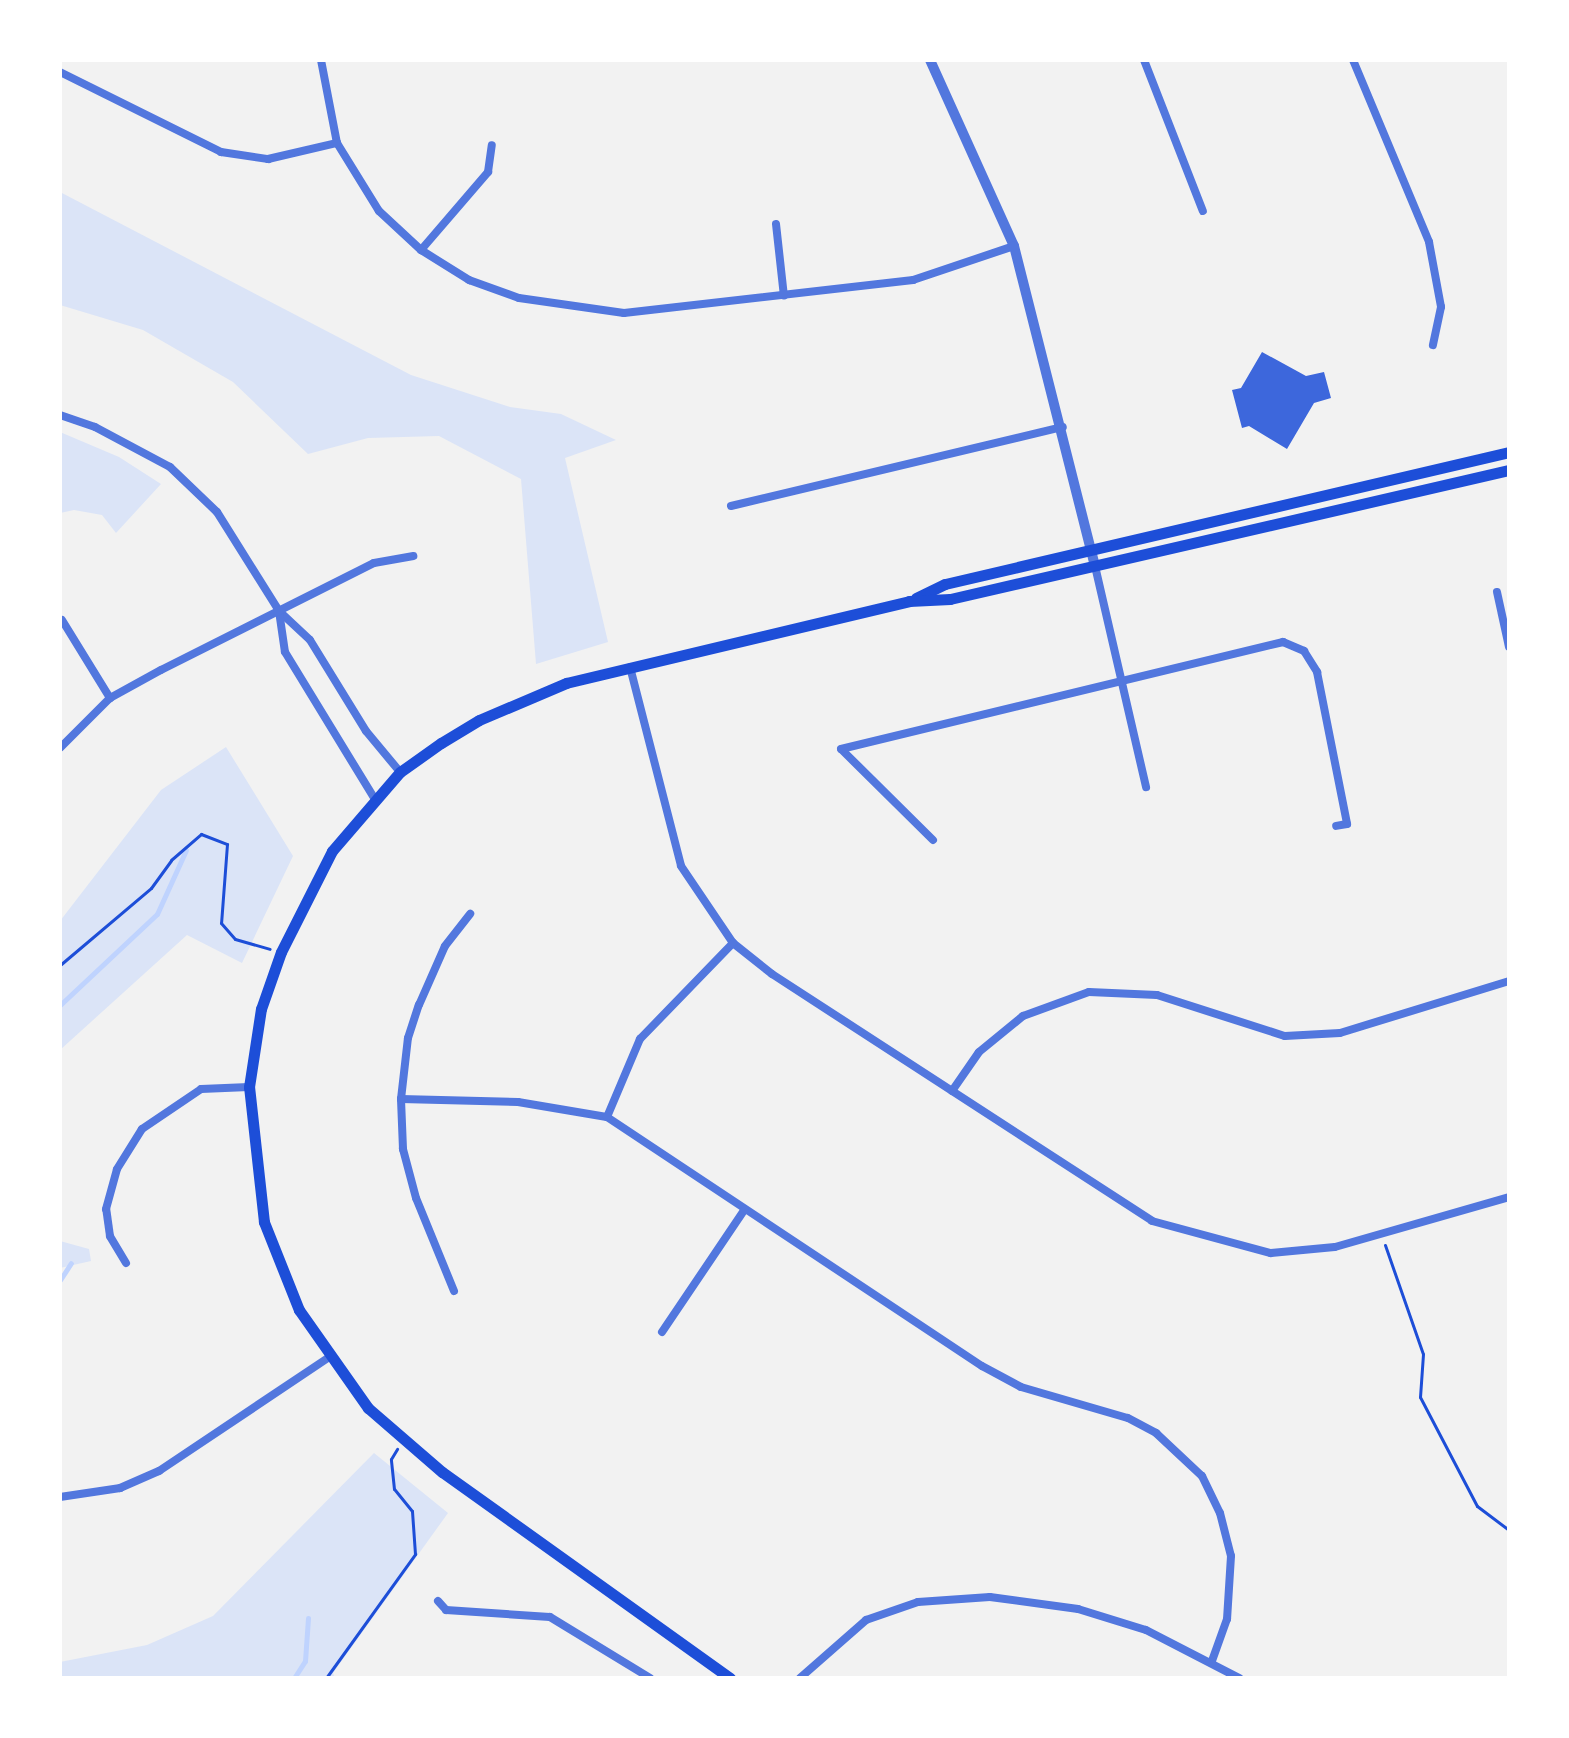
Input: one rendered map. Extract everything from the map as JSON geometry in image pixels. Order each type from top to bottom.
[{"type":"main road","points":[[909,601],[945,584],[1509,452]]},
{"type":"main road","points":[[724,1676],[442,1472],[368,1408],[329,1357],[299,1310],[264,1222],[249,1087],[261,1009],[281,952],[332,851],[374,798],[400,772],[441,743],[513,704],[566,683],[909,601],[950,599],[1509,470]]},
{"type":"street","points":[[321,60],[337,143],[379,211],[421,250],[469,280],[570,309],[624,313],[913,280],[1014,246]]},
{"type":"street","points":[[930,60],[1014,246],[1064,427],[1146,787]]},
{"type":"street","points":[[1144,60],[1203,211]]},
{"type":"street","points":[[1353,60],[1429,242],[1441,307],[1433,345]]},
{"type":"street","points":[[60,72],[178,135],[221,152],[268,159],[337,143]]},
{"type":"street","points":[[421,250],[488,172],[492,145]]},
{"type":"street","points":[[776,224],[784,296]]},
{"type":"street","points":[[60,415],[95,427],[170,467],[217,512],[279,611],[310,640],[366,731],[400,772]]},
{"type":"street","points":[[731,506],[1064,427]]},
{"type":"street","points":[[60,748],[110,698],[374,563],[413,556]]},
{"type":"street","points":[[1497,592],[1509,647]]},
{"type":"street","points":[[279,611],[285,652],[374,798]]},
{"type":"street","points":[[62,620],[110,698]]},
{"type":"street","points":[[933,840],[841,749],[1283,642],[1304,651],[1317,672],[1347,824],[1336,826]]},
{"type":"street","points":[[630,667],[681,866],[733,943],[1152,1221],[1271,1253],[1335,1247],[1509,1197]]},
{"type":"street","points":[[454,1291],[416,1198],[403,1149],[401,1099],[408,1038],[419,1005],[445,946],[470,914]]},
{"type":"street","points":[[607,1117],[640,1039],[733,943]]},
{"type":"street","points":[[952,1091],[979,1052],[1023,1016],[1089,992],[1157,995],[1285,1036],[1340,1033],[1509,981]]},
{"type":"street","points":[[126,1263],[110,1236],[106,1209],[117,1169],[142,1129],[201,1089],[249,1087]]},
{"type":"street","points":[[401,1099],[518,1102],[607,1117],[982,1366],[1021,1387],[1128,1418],[1180,1452],[1202,1476],[1220,1513],[1231,1556],[1232,1591],[1212,1661]]},
{"type":"street","points":[[662,1332],[745,1209]]},
{"type":"street","points":[[60,1497],[120,1488],[159,1471],[329,1357]]},
{"type":"street","points":[[800,1678],[866,1620],[918,1602],[990,1597],[1078,1609],[1146,1630],[1212,1661],[1239,1678]]},
{"type":"street","points":[[438,1601],[446,1610],[550,1617],[650,1678]]},
{"type":"path","points":[[60,965],[151,888],[171,860],[201,834],[227,844],[221,923],[235,939],[281,952]]},
{"type":"path","points":[[1380,1234],[1423,1354],[1420,1397],[1477,1506],[1509,1530]]},
{"type":"path","points":[[326,1678],[415,1554],[412,1511],[394,1489],[391,1459],[404,1439]]},
{"type":"shaded area","points":[[60,192],[411,375],[510,407],[561,414],[616,440],[565,458],[608,642],[536,664],[521,479],[439,436],[368,438],[308,454],[233,382],[143,330],[60,305]]},
{"type":"shaded area","points":[[60,432],[119,457],[161,484],[116,533],[102,515],[74,510],[60,513]]},
{"type":"shaded area","points":[[226,747],[293,856],[242,963],[187,935],[60,1050],[60,921],[161,790]]},
{"type":"shaded area","points":[[60,1241],[89,1249],[91,1261],[60,1268]]},
{"type":"shaded area","points":[[374,1453],[448,1513],[333,1673],[335,1678],[60,1678],[60,1662],[147,1645],[213,1616]]},
{"type":"building","points":[[1262,352],[1306,376],[1324,372],[1331,398],[1314,403],[1287,449],[1249,426],[1242,428],[1232,390],[1241,388]]},
{"type":"waterway","points":[[60,1005],[157,914],[186,850]]},
{"type":"waterway","points":[[60,1280],[71,1263]]},
{"type":"waterway","points":[[294,1678],[305,1661],[308,1618]]}]
